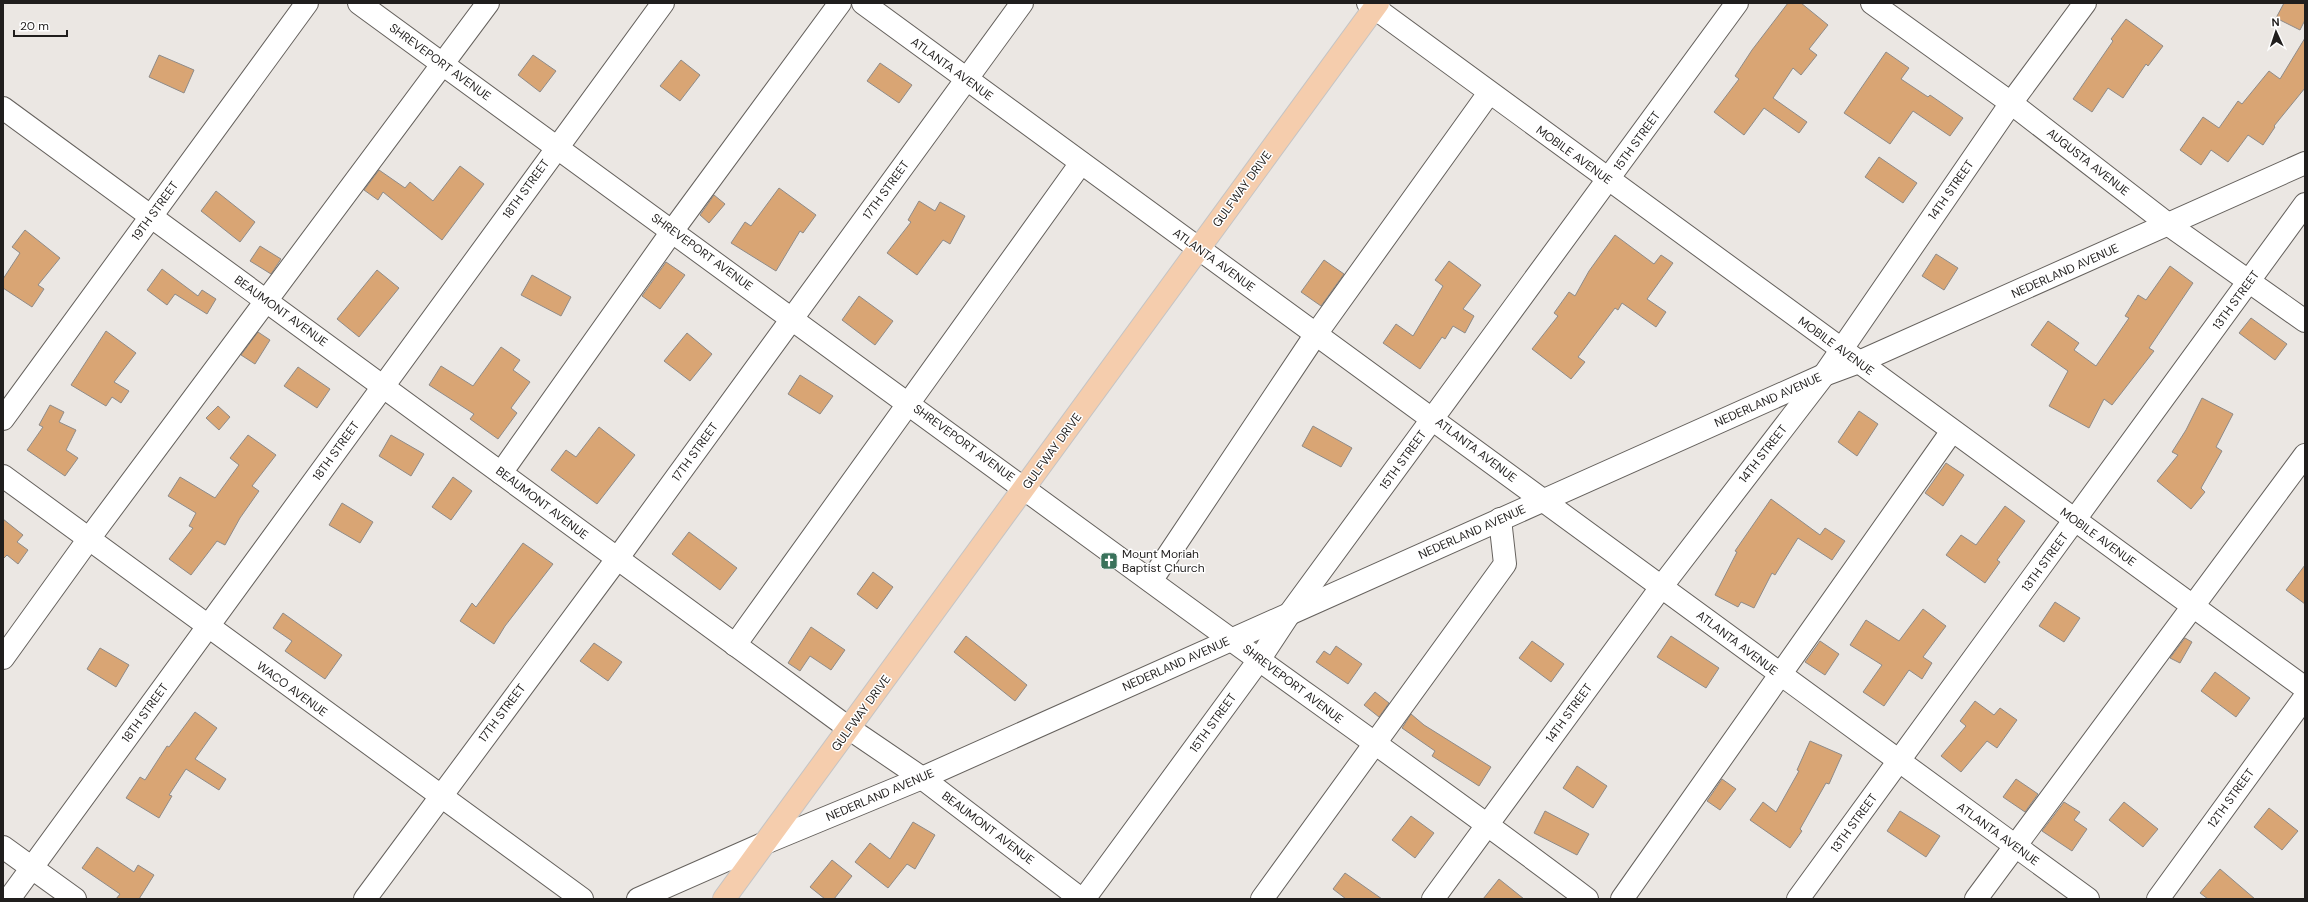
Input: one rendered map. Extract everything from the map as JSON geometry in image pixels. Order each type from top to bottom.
[{"type":"main road","name":"GULFWAY DRIVE","points":[[724,899],[764,842],[850,729],[1199,249],[1374,5]]},
{"type":"street","name":"19TH STREET","points":[[3,419],[307,3]]},
{"type":"street","name":"SHREVEPORT AVENUE","points":[[359,3],[673,230],[1150,581],[1232,638],[1259,660],[1375,745],[1488,824],[1587,899]]},
{"type":"street","points":[[3,658],[266,299],[488,3]]},
{"type":"street","name":"18TH STREET","points":[[9,899],[556,146],[662,3]]},
{"type":"street","points":[[501,473],[673,230],[840,3]]},
{"type":"street","name":"ATLANTA AVENUE","points":[[863,3],[1662,586],[1898,762],[2088,899]]},
{"type":"street","name":"17TH STREET","points":[[364,899],[617,559],[1022,3]]},
{"type":"street","name":"15TH STREET","points":[[1084,899],[1259,660],[1290,613],[1737,3]]},
{"type":"street","name":"AUGUSTA AVENUE","points":[[1872,3],[2011,103],[2169,225],[2305,321]]},
{"type":"street","name":"14TH STREET","points":[[1433,899],[1662,586],[1824,375],[2011,103],[2085,3]]},
{"type":"street","name":"MOBILE AVENUE","points":[[1374,5],[1489,93],[2305,688]]},
{"type":"street","points":[[1150,581],[1316,334],[1489,93]]},
{"type":"street","name":"BEAUMONT AVENUE","points":[[3,108],[266,299],[734,645],[850,729],[922,778],[1081,899]]},
{"type":"street","points":[[734,645],[1081,163]]},
{"type":"street","name":"NEDERLAND AVENUE","points":[[638,899],[764,842],[922,778],[1232,638],[1500,519],[1544,501],[1824,375],[1859,362],[2169,225],[2305,163]]},
{"type":"street","name":"13TH STREET","points":[[1798,899],[2076,520],[2305,204]]},
{"type":"street","points":[[1622,899],[1781,676],[1952,431]]},
{"type":"street","points":[[1976,899],[2305,455]]},
{"type":"street","name":"WACO AVENUE","points":[[3,476],[207,627],[582,899]]},
{"type":"street","points":[[1262,899],[1505,564],[1500,519]]},
{"type":"street","name":"12TH STREET","points":[[2158,899],[2305,696]]},
{"type":"street","points":[[3,847],[75,899]]},
{"type":"building","points":[[1788,3],[1801,3],[1828,25],[1809,49],[1817,55],[1801,75],[1793,68],[1773,98],[1807,122],[1799,133],[1764,108],[1744,135],[1714,112],[1739,79],[1735,76],[1752,50]]},
{"type":"building","points":[[2284,3],[2305,3],[2305,20],[2300,30],[2276,18]]},
{"type":"building","points":[[2126,19],[2163,46],[2148,66],[2146,64],[2123,98],[2108,88],[2092,112],[2073,99],[2113,41],[2111,39]]},
{"type":"building","points":[[2305,38],[2305,88],[2274,126],[2275,127],[2263,145],[2248,135],[2228,162],[2211,150],[2201,165],[2180,150],[2203,117],[2219,128],[2238,101],[2242,104],[2269,71],[2280,79]]},
{"type":"building","points":[[1886,52],[1909,68],[1901,79],[1928,97],[1930,95],[1963,118],[1950,136],[1913,111],[1890,144],[1844,113]]},
{"type":"building","points":[[159,55],[194,70],[184,93],[149,77]]},
{"type":"building","points":[[533,55],[556,71],[540,92],[518,75]]},
{"type":"building","points":[[681,60],[700,75],[680,101],[660,86]]},
{"type":"building","points":[[880,63],[912,85],[899,103],[867,81]]},
{"type":"building","points":[[1879,157],[1917,183],[1903,203],[1865,177]]},
{"type":"building","points":[[460,166],[484,184],[442,240],[383,192],[378,200],[364,190],[379,170],[405,188],[410,182],[433,201]]},
{"type":"building","points":[[779,188],[816,215],[803,233],[800,231],[776,271],[731,243],[745,222],[751,226]]},
{"type":"building","points":[[216,191],[255,222],[240,242],[201,211]]},
{"type":"building","points":[[714,195],[725,204],[709,223],[700,215]]},
{"type":"building","points":[[919,201],[935,211],[940,202],[965,216],[950,244],[943,240],[917,275],[887,253],[911,222],[908,220]]},
{"type":"building","points":[[25,230],[60,258],[38,285],[44,289],[32,307],[3,288],[3,279],[20,253],[12,247]]},
{"type":"building","points":[[1615,235],[1654,264],[1661,255],[1673,263],[1647,299],[1666,312],[1656,327],[1622,303],[1618,310],[1615,308],[1578,357],[1585,362],[1571,379],[1532,349],[1558,316],[1554,313],[1569,292],[1575,296],[1589,271]]},
{"type":"building","points":[[260,246],[281,259],[271,274],[250,261]]},
{"type":"building","points":[[1936,254],[1958,268],[1944,290],[1922,276]]},
{"type":"building","points":[[1324,260],[1344,274],[1321,306],[1301,292]]},
{"type":"building","points":[[1449,261],[1481,285],[1463,309],[1474,316],[1465,333],[1453,326],[1445,339],[1442,337],[1420,369],[1383,343],[1396,324],[1413,336],[1443,286],[1435,280]]},
{"type":"building","points":[[666,262],[685,275],[660,309],[642,296]]},
{"type":"building","points":[[2170,266],[2193,283],[2149,348],[2154,351],[2112,405],[2104,399],[2089,428],[2049,406],[2068,371],[2031,345],[2048,321],[2079,343],[2074,350],[2096,366],[2129,318],[2125,316],[2138,295],[2146,300]]},
{"type":"building","points":[[162,269],[198,296],[202,290],[216,299],[207,314],[175,294],[167,305],[147,290]]},
{"type":"building","points":[[377,270],[399,288],[359,337],[337,319]]},
{"type":"building","points":[[532,275],[571,297],[561,316],[521,295]]},
{"type":"building","points":[[859,296],[893,321],[875,345],[842,320]]},
{"type":"building","points":[[2251,318],[2287,344],[2275,360],[2239,333]]},
{"type":"building","points":[[106,331],[136,353],[114,382],[129,391],[121,403],[112,397],[106,406],[71,385]]},
{"type":"building","points":[[258,332],[270,340],[255,364],[241,355]]},
{"type":"building","points":[[687,333],[712,354],[690,381],[664,361]]},
{"type":"building","points":[[501,347],[520,360],[513,370],[530,382],[511,408],[517,413],[498,439],[470,419],[474,414],[429,385],[441,366],[473,386]]},
{"type":"building","points":[[298,367],[330,389],[317,408],[284,386]]},
{"type":"building","points":[[800,375],[833,396],[820,414],[788,394]]},
{"type":"building","points":[[2202,398],[2233,414],[2216,447],[2222,451],[2201,488],[2205,492],[2191,509],[2157,481],[2178,455],[2172,452],[2186,430]]},
{"type":"building","points":[[50,405],[64,412],[59,422],[76,430],[66,450],[78,458],[65,476],[27,450],[43,427],[39,425]]},
{"type":"building","points":[[218,406],[230,417],[219,430],[206,418]]},
{"type":"building","points":[[1859,411],[1878,424],[1857,456],[1838,442]]},
{"type":"building","points":[[1313,426],[1352,448],[1341,467],[1302,446]]},
{"type":"building","points":[[599,427],[635,455],[597,504],[551,470],[566,450],[576,457]]},
{"type":"building","points":[[248,435],[276,455],[252,486],[259,491],[240,518],[225,545],[217,541],[191,575],[169,559],[193,528],[189,526],[196,513],[168,496],[180,477],[215,498],[239,465],[230,458]]},
{"type":"building","points":[[391,435],[424,454],[411,476],[379,456]]},
{"type":"building","points":[[1946,463],[1964,475],[1943,506],[1925,493]]},
{"type":"building","points":[[453,477],[472,491],[451,520],[432,507]]},
{"type":"building","points":[[1771,499],[1820,535],[1825,528],[1845,541],[1832,560],[1798,538],[1775,575],[1772,573],[1754,608],[1741,602],[1738,607],[1715,595],[1737,552],[1735,551]]},
{"type":"building","points":[[342,503],[373,522],[360,543],[329,525]]},
{"type":"building","points":[[2005,506],[2025,521],[1997,560],[2000,562],[1985,583],[1946,555],[1961,535],[1976,545]]},
{"type":"building","points":[[3,519],[23,535],[17,542],[28,550],[18,564],[7,555],[3,559]]},
{"type":"building","points":[[689,532],[737,568],[720,590],[672,554]]},
{"type":"building","points":[[523,543],[553,564],[505,626],[494,644],[460,621],[472,603],[476,607]]},
{"type":"building","points":[[2305,565],[2305,604],[2286,590]]},
{"type":"building","points":[[873,572],[893,587],[877,609],[857,594]]},
{"type":"building","points":[[2055,602],[2080,618],[2064,642],[2039,626]]},
{"type":"building","points":[[1923,609],[1946,626],[1923,657],[1932,663],[1922,679],[1909,670],[1884,706],[1863,692],[1882,665],[1850,645],[1866,620],[1899,641]]},
{"type":"building","points":[[283,613],[342,655],[325,679],[285,651],[292,641],[273,628]]},
{"type":"building","points":[[811,627],[845,650],[831,670],[810,656],[800,671],[788,663]]},
{"type":"building","points":[[966,636],[1027,685],[1015,701],[954,652]]},
{"type":"building","points":[[1671,636],[1719,668],[1706,688],[1657,657]]},
{"type":"building","points":[[2185,638],[2192,642],[2180,663],[2170,658]]},
{"type":"building","points":[[1532,641],[1564,664],[1551,682],[1519,658]]},
{"type":"building","points":[[1820,641],[1839,654],[1825,675],[1805,662]]},
{"type":"building","points":[[594,643],[622,662],[608,681],[580,661]]},
{"type":"building","points":[[1336,646],[1362,664],[1348,684],[1316,662],[1324,651],[1330,655]]},
{"type":"building","points":[[100,648],[129,665],[116,687],[87,669]]},
{"type":"building","points":[[2215,672],[2250,698],[2236,717],[2201,691]]},
{"type":"building","points":[[1375,692],[1389,703],[1379,717],[1364,705]]},
{"type":"building","points":[[1975,701],[1994,715],[2000,708],[2017,720],[1997,748],[1987,741],[1961,772],[1941,756],[1966,726],[1960,721]]},
{"type":"building","points":[[195,712],[217,728],[195,759],[226,779],[219,790],[186,769],[169,795],[172,796],[159,818],[126,798],[140,777],[145,780],[167,746],[169,747]]},
{"type":"building","points":[[1411,714],[1424,725],[1491,767],[1479,786],[1432,756],[1435,751],[1402,728]]},
{"type":"building","points":[[1810,741],[1842,755],[1829,784],[1826,783],[1800,829],[1802,831],[1790,848],[1750,820],[1763,802],[1776,812],[1799,771],[1797,770]]},
{"type":"building","points":[[1577,766],[1607,786],[1593,808],[1563,788]]},
{"type":"building","points":[[1722,779],[1736,789],[1720,810],[1707,801]]},
{"type":"building","points":[[2016,779],[2038,794],[2025,812],[2003,797]]},
{"type":"building","points":[[2064,802],[2080,812],[2074,820],[2087,829],[2072,851],[2042,831]]},
{"type":"building","points":[[2124,802],[2158,829],[2143,847],[2109,820]]},
{"type":"building","points":[[2269,808],[2298,831],[2282,850],[2254,827]]},
{"type":"building","points":[[1545,811],[1589,834],[1577,855],[1534,833]]},
{"type":"building","points":[[1900,811],[1940,836],[1926,857],[1887,831]]},
{"type":"building","points":[[1411,816],[1434,833],[1415,858],[1392,840]]},
{"type":"building","points":[[913,822],[935,835],[915,869],[907,864],[888,888],[855,862],[870,843],[890,859]]},
{"type":"building","points":[[97,847],[134,872],[138,865],[154,875],[139,899],[116,899],[120,894],[82,868]]},
{"type":"building","points":[[832,860],[852,876],[834,899],[825,899],[810,887]]},
{"type":"building","points":[[2220,869],[2255,899],[2208,899],[2200,893]]},
{"type":"building","points":[[1345,873],[1382,899],[1346,899],[1333,889]]},
{"type":"building","points":[[1499,879],[1524,899],[1483,899]]},
{"type":"place","name":"Mount Moriah Baptist Church","points":[[1109,561]]}]
